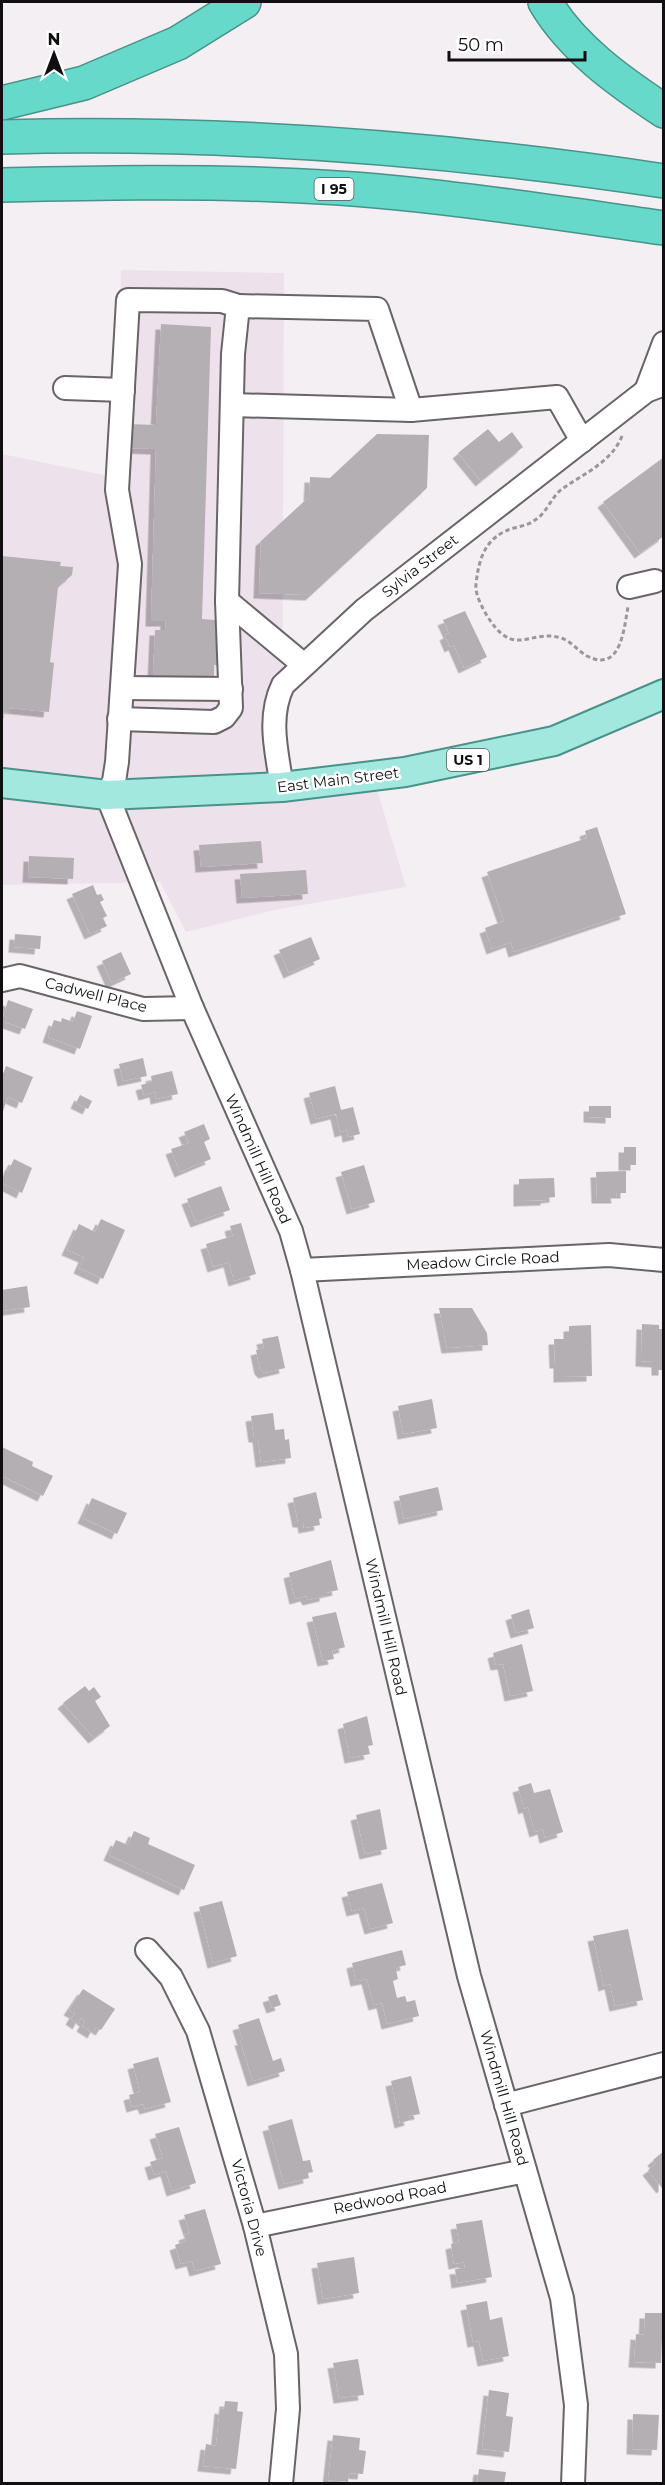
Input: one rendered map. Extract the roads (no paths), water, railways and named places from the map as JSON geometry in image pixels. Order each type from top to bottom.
[{"type":"highway","points":[[2,103],[84,83],[178,44],[244,2]]},
{"type":"highway","points":[[545,2],[554,18],[615,79],[663,111]]},
{"type":"highway","points":[[2,137],[212,137],[383,147],[542,163],[663,181]]},
{"type":"highway","name":"I 95","points":[[2,185],[97,182],[280,185],[456,198],[663,228]]},
{"type":"main road","name":"East Main Street","points":[[2,783],[107,795],[282,787],[405,772],[554,741],[663,694]]},
{"type":"street","points":[[107,795],[116,768],[130,564],[117,490],[128,300],[222,301],[238,306],[377,309],[411,410]]},
{"type":"street","points":[[120,719],[214,722],[224,717],[231,708],[227,601],[232,405],[238,306]]},
{"type":"street","name":"Sylvia Street","points":[[282,787],[274,706],[283,685],[364,610],[582,441],[655,388],[663,343]]},
{"type":"street","points":[[65,388],[123,390]]},
{"type":"street","points":[[232,405],[411,410],[557,398],[582,441]]},
{"type":"street","points":[[629,596],[655,582]]},
{"type":"street","points":[[227,601],[304,664]]},
{"type":"street","points":[[122,688],[231,689]]},
{"type":"street","name":"Windmill Hill Road","points":[[107,795],[192,1008],[291,1231],[302,1270],[469,1976],[562,2298],[576,2405],[573,2484]]},
{"type":"street","name":"Cadwell Place","points":[[2,980],[20,976],[143,1009],[192,1008]]},
{"type":"street","name":"Meadow Circle Road","points":[[302,1270],[609,1255],[663,1260]]},
{"type":"street","name":"Victoria Drive","points":[[147,1950],[171,1977],[198,2031],[255,2226],[286,2354],[288,2409],[281,2484]]},
{"type":"street","points":[[506,2105],[663,2064]]},
{"type":"street","name":"Redwood Road","points":[[255,2226],[525,2171]]}]
